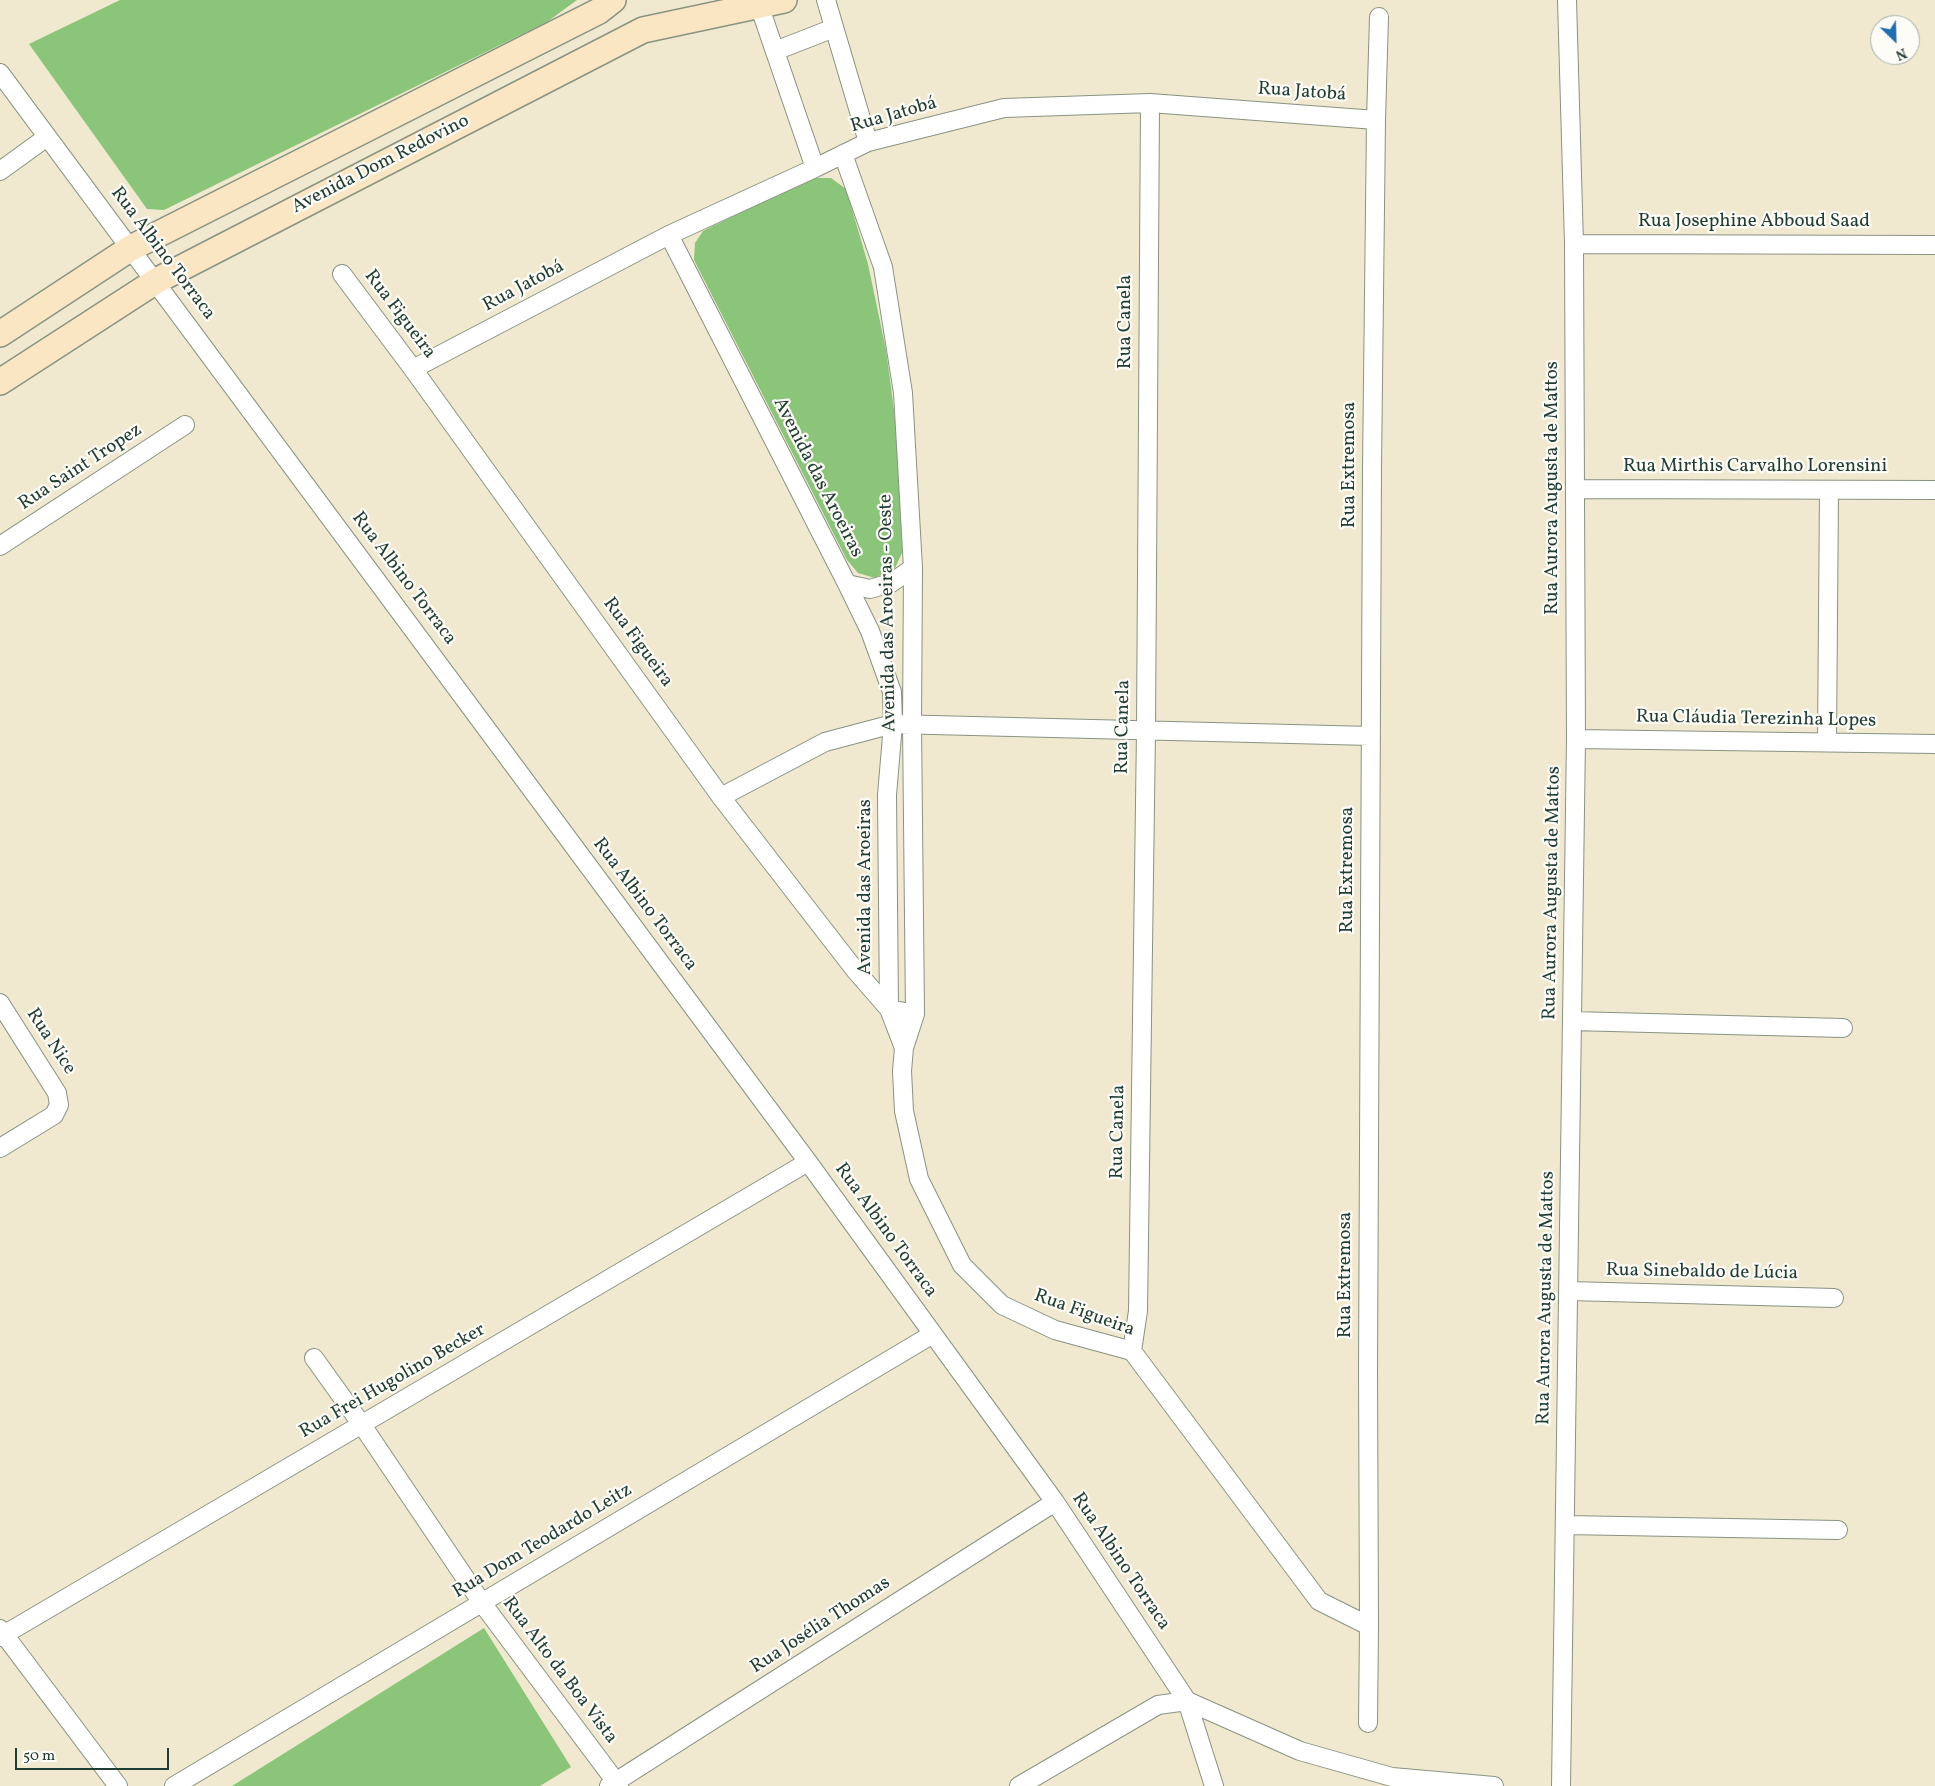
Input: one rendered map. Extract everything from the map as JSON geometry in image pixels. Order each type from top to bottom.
[{"type":"street","name":"Avenida Dom Redovino","points":[[0,334],[131,248],[599,11],[613,0]]},
{"type":"street","name":"Avenida Dom Redovino","points":[[0,382],[156,281],[643,30],[757,2],[784,0]]},
{"type":"street","points":[[826,0],[868,142]]},
{"type":"street","name":"Rua Aurora Augusta de Mattos","points":[[1561,1786],[1576,739],[1574,244],[1567,0]]},
{"type":"street","points":[[757,2],[815,168]]},
{"type":"street","name":"Rua Extremosa","points":[[1368,1724],[1371,736],[1376,120],[1379,17]]},
{"type":"street","points":[[775,51],[834,28]]},
{"type":"street","name":"Rua Albino Torraca","points":[[0,73],[808,1162],[1055,1502],[1187,1701],[1214,1786]]},
{"type":"street","name":"Rua Jatobá","points":[[413,369],[669,235],[868,142],[1004,108],[1150,103],[1376,120]]},
{"type":"street","name":"Rua Canela","points":[[1132,1351],[1138,1311],[1146,730],[1150,103]]},
{"type":"street","points":[[0,171],[48,137]]},
{"type":"street","name":"Avenida das Aroeiras - Oeste","points":[[843,154],[883,267],[903,393],[913,568],[912,724],[915,1014],[904,1048]]},
{"type":"street","name":"Avenida das Aroeiras","points":[[669,235],[870,631],[892,692],[893,724],[888,795],[890,1008],[904,1048]]},
{"type":"street","name":"Rua Josephine Abboud Saad","points":[[1574,244],[1935,245]]},
{"type":"street","name":"Rua Figueira","points":[[342,274],[413,369],[721,797],[855,970],[890,1008]]},
{"type":"street","name":"Rua Saint Tropez","points":[[0,546],[185,425]]},
{"type":"street","name":"Rua Mirthis Carvalho Lorensini","points":[[1574,489],[1935,490]]},
{"type":"street","points":[[1827,742],[1829,490]]},
{"type":"street","points":[[847,584],[870,589],[891,583],[913,568]]},
{"type":"street","points":[[721,797],[825,742],[893,724],[1371,736]]},
{"type":"street","name":"Rua Cláudia Terezinha Lopes","points":[[1576,739],[1935,744]]},
{"type":"street","name":"Rua Nice","points":[[0,1003],[58,1093],[59,1105],[54,1115],[0,1148]]},
{"type":"street","points":[[890,1008],[915,1014]]},
{"type":"street","points":[[1572,1021],[1843,1028]]},
{"type":"street","name":"Rua Figueira","points":[[904,1048],[902,1071],[904,1111],[919,1178],[962,1265],[1002,1305],[1055,1330],[1132,1351],[1319,1602],[1369,1626]]},
{"type":"street","name":"Rua Frei Hugolino Becker","points":[[1,1634],[362,1425],[808,1162]]},
{"type":"street","name":"Rua Sinebaldo de Lúcia","points":[[1569,1291],[1834,1298]]},
{"type":"street","name":"Rua Dom Teodardo Leitz","points":[[174,1786],[933,1334]]},
{"type":"street","name":"Rua Alto da Boa Vista","points":[[314,1358],[362,1425],[482,1603],[615,1785]]},
{"type":"street","name":"Rua Josélia Thomas","points":[[615,1785],[1055,1502]]},
{"type":"street","points":[[1566,1525],[1838,1530]]},
{"type":"street","points":[[1,1634],[118,1786]]},
{"type":"street","points":[[1019,1786],[1158,1705],[1187,1701],[1300,1752],[1392,1777],[1494,1786]]},
{"type":"green space","points":[[120,0],[577,0],[547,22],[164,210],[147,209],[29,44]]},
{"type":"green space","points":[[811,178],[831,178],[846,189],[868,264],[886,350],[901,487],[902,553],[895,568],[875,578],[858,573],[847,560],[694,260],[695,243],[703,231]]},
{"type":"green space","points":[[484,1628],[571,1767],[540,1786],[232,1786]]}]
